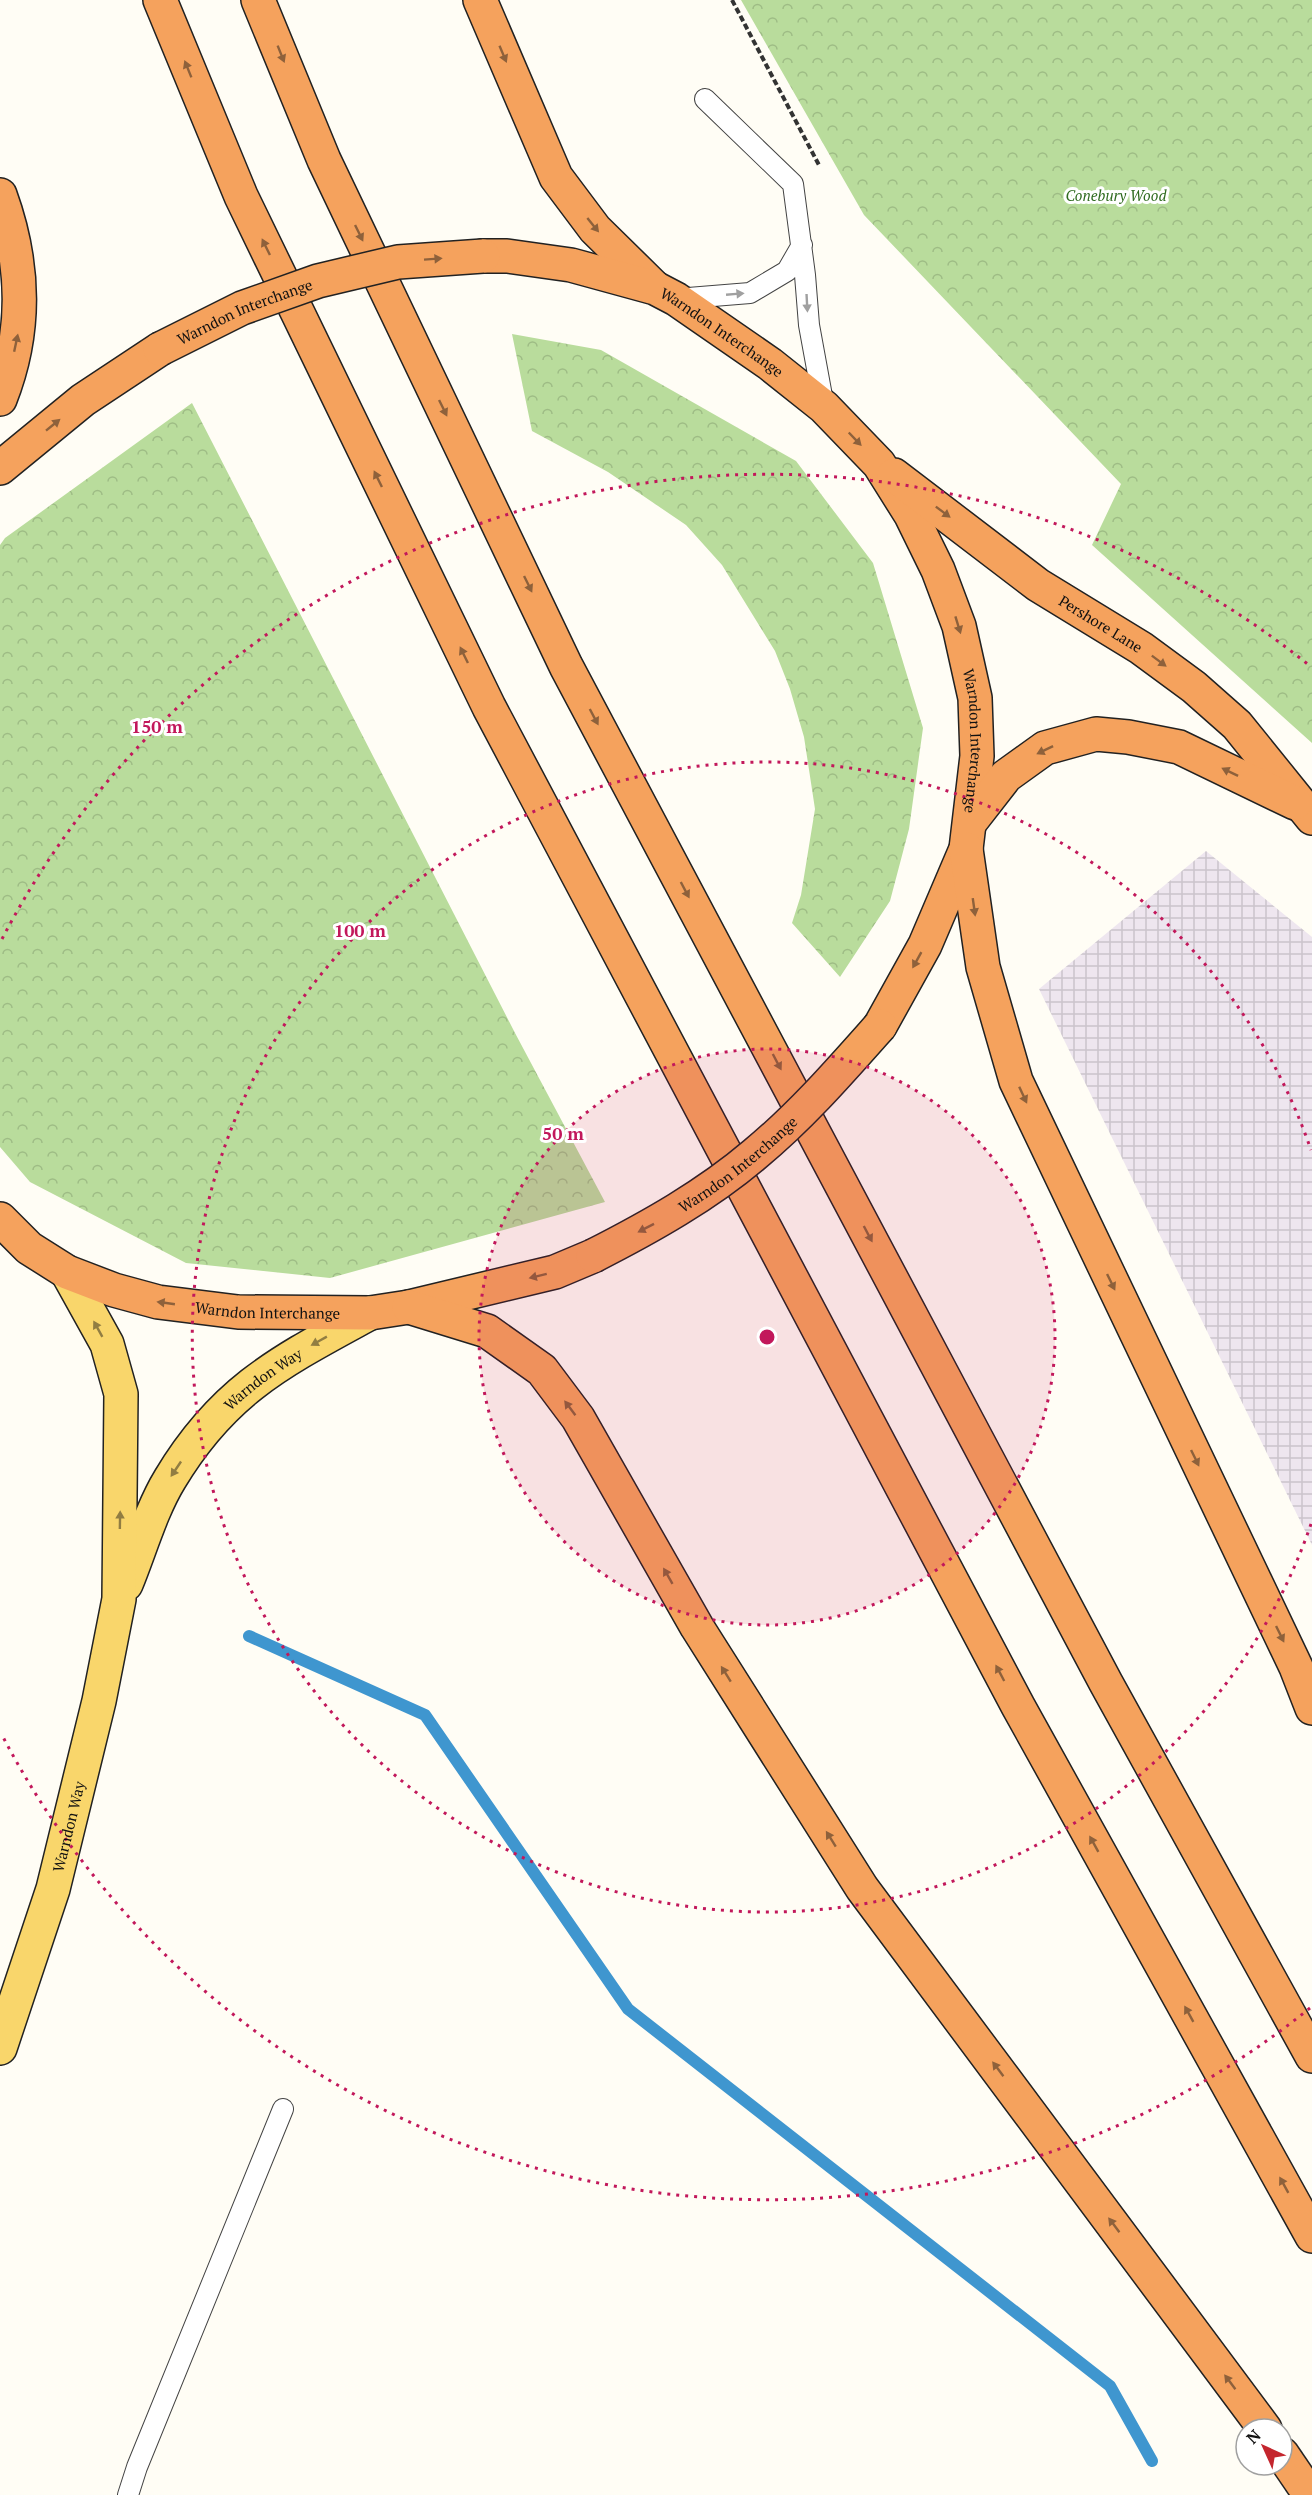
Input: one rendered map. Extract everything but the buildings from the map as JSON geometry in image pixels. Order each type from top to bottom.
[{"type":"highway","points":[[160,0],[241,196],[489,707],[1018,1706],[1312,2236]]},
{"type":"highway","points":[[258,0],[324,160],[566,666],[1106,1683],[1312,2056]]},
{"type":"highway","points":[[480,0],[556,177],[595,229],[665,294]]},
{"type":"highway","points":[[0,195],[21,283],[18,335],[0,399]]},
{"type":"highway","name":"Warndon Interchange","points":[[0,468],[83,400],[160,349],[242,308],[318,281],[398,262],[507,256],[571,265],[665,294],[770,364],[824,407],[879,464],[911,515],[938,570],[959,626],[975,698],[977,756],[969,835],[925,945],[880,1026],[831,1081],[755,1154],[662,1221],[593,1256],[555,1272],[409,1307],[370,1313],[238,1312],[158,1302],[66,1272],[15,1243],[0,1220]]},
{"type":"highway","name":"Pershore Lane","points":[[879,464],[1038,585],[1141,648],[1194,687],[1237,725],[1307,812]]},
{"type":"highway","name":"Pershore Lane","points":[[969,835],[1005,776],[1045,747],[1096,734],[1128,737],[1179,747],[1307,812]]},
{"type":"highway","points":[[969,835],[983,967],[1016,1081],[1296,1667],[1312,1708]]},
{"type":"highway","points":[[409,1307],[487,1331],[542,1370],[578,1418],[697,1627],[862,1888],[1256,2417]]},
{"type":"highway","points":[[1294,2472],[1310,2495]]},
{"type":"main road","name":"Warndon Way","points":[[0,2048],[53,1889],[99,1701],[119,1599],[121,1394],[107,1344],[66,1272]]},
{"type":"main road","name":"Warndon Way","points":[[119,1599],[169,1480],[206,1425],[245,1388],[279,1364],[370,1313]]},
{"type":"lane","points":[[705,99],[793,184],[802,245],[808,325],[824,407]]},
{"type":"lane","points":[[665,294],[750,293],[787,271],[802,245]]},
{"type":"lane","points":[[128,2495],[137,2467],[283,2109]]},
{"type":"path","points":[[732,0],[824,174],[797,201]]},
{"type":"shaded area","points":[[1206,851],[1312,937],[1312,1545],[1039,989]]},
{"type":"green space","name":"Conebury Wood","points":[[741,0],[1312,0],[1312,743],[1092,545],[1121,484],[864,215]]},
{"type":"green space","points":[[512,334],[601,350],[796,461],[873,563],[923,728],[909,829],[890,901],[840,977],[792,923],[801,895],[815,809],[804,737],[790,689],[775,651],[722,565],[686,525],[608,472],[532,431]]},
{"type":"green space","points":[[192,403],[515,1033],[605,1202],[330,1278],[186,1263],[30,1182],[0,1147],[0,545],[5,538]]},
{"type":"waterway","points":[[249,1636],[425,1715],[628,2009],[1110,2386],[1152,2461]]}]
